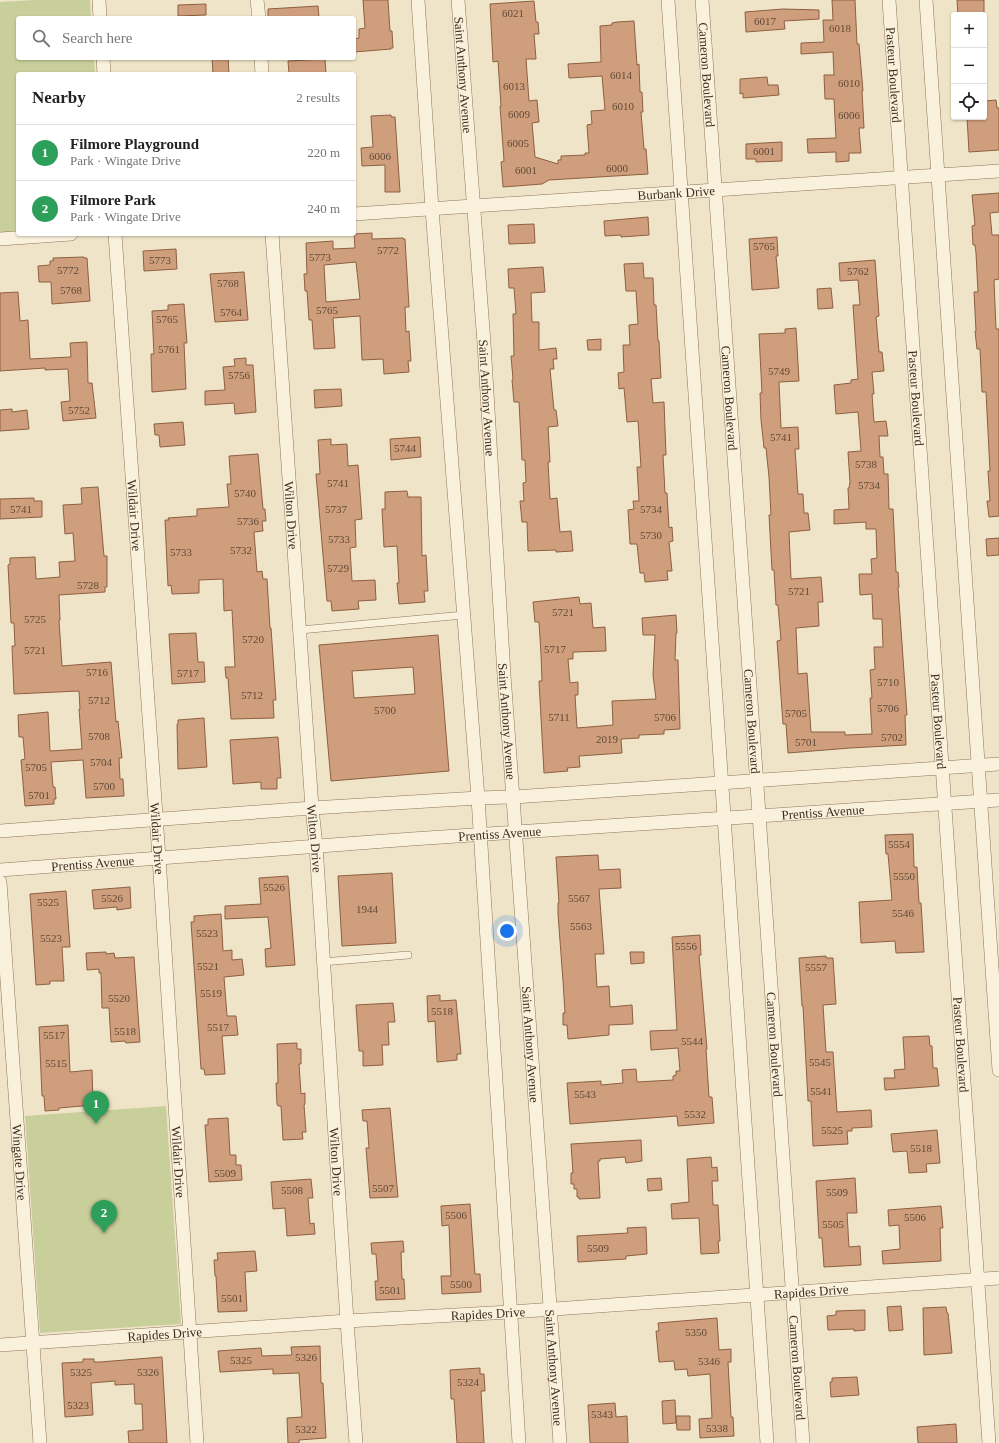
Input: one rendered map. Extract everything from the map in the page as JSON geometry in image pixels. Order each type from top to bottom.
[{"type":"street","points":[[99,0],[100,16]]},
{"type":"street","points":[[258,0],[259,16]]},
{"type":"street","points":[[418,0],[432,209],[478,798],[510,1312],[520,1443]]},
{"type":"street","name":"Saint Anthony Avenue","points":[[458,0],[484,343],[503,651],[560,1443]]},
{"type":"street","points":[[668,0],[767,1443]]},
{"type":"street","name":"Cameron Boulevard","points":[[702,0],[803,1443]]},
{"type":"street","name":"Pasteur Boulevard","points":[[889,0],[990,1443]]},
{"type":"street","points":[[926,0],[999,1070]]},
{"type":"street","points":[[103,60],[104,72]]},
{"type":"street","points":[[261,60],[262,72]]},
{"type":"street","name":"Burbank Drive","points":[[356,214],[999,171]]},
{"type":"street","points":[[0,239],[43,236]]},
{"type":"street","name":"Wildair Drive","points":[[115,236],[159,858],[197,1443]]},
{"type":"street","name":"Wilton Drive","points":[[272,236],[312,808],[316,846],[322,962],[356,1443]]},
{"type":"street","points":[[0,831],[312,808],[514,797],[999,764]]},
{"type":"street","name":"Prentiss Avenue","points":[[0,870],[480,834],[999,800]]},
{"type":"street","name":"Wingate Drive","points":[[0,882],[40,1443]]},
{"type":"street","name":"Rapides Drive","points":[[0,1345],[347,1321],[510,1312],[550,1308],[999,1278]]},
{"type":"lane","points":[[300,630],[464,615]]},
{"type":"lane","points":[[322,962],[408,955]]},
{"type":"green space","points":[[35,0],[90,0],[91,16],[16,16],[16,60],[94,60],[95,72],[16,72],[16,233],[0,234],[0,2]]},
{"type":"green space","points":[[166,1106],[181,1324],[40,1333],[25,1116]]},
{"type":"building","points":[[363,0],[388,0],[390,31],[392,31],[393,48],[356,52],[356,39],[359,38],[359,29],[365,28]]},
{"type":"building","points":[[832,0],[855,0],[857,44],[859,44],[863,91],[864,128],[859,128],[861,153],[849,153],[849,161],[836,162],[836,152],[808,153],[807,139],[836,138],[834,99],[825,99],[824,75],[834,75],[833,52],[801,54],[801,43],[824,42],[823,20],[833,20]]},
{"type":"building","points":[[957,0],[984,0],[984,12],[958,12]]},
{"type":"building","points":[[534,1],[539,34],[534,34],[536,59],[526,59],[529,101],[537,100],[539,122],[532,123],[535,157],[558,164],[558,160],[561,160],[561,156],[585,155],[585,153],[589,153],[587,125],[592,124],[591,111],[605,110],[602,76],[569,78],[568,64],[601,62],[600,26],[612,25],[612,23],[617,22],[634,21],[637,65],[639,64],[640,92],[642,92],[643,112],[641,112],[644,149],[646,149],[648,174],[549,180],[542,184],[503,187],[501,162],[504,161],[498,61],[493,62],[490,4]]},
{"type":"building","points":[[206,4],[206,15],[178,16],[178,5]]},
{"type":"building","points":[[318,6],[319,16],[268,16],[268,9]]},
{"type":"building","points":[[783,9],[819,10],[819,19],[784,21],[785,29],[746,32],[745,12]]},
{"type":"building","points":[[212,60],[228,60],[229,72],[213,72]]},
{"type":"building","points":[[325,60],[326,72],[289,72],[288,61]]},
{"type":"building","points":[[767,77],[768,85],[778,85],[779,95],[743,98],[743,93],[740,94],[740,79]]},
{"type":"building","points":[[996,100],[997,108],[999,108],[999,150],[969,152],[967,120],[987,120],[987,101]]},
{"type":"building","points":[[391,115],[391,117],[395,117],[400,192],[385,192],[385,165],[362,166],[361,148],[373,147],[371,116]]},
{"type":"building","points":[[782,142],[782,161],[756,162],[756,159],[746,159],[746,144]]},
{"type":"building","points":[[999,193],[999,212],[990,213],[992,235],[999,235],[999,279],[994,280],[996,329],[999,329],[999,516],[989,517],[987,501],[990,501],[988,471],[990,471],[986,392],[982,392],[980,349],[977,349],[975,331],[974,292],[978,292],[976,253],[975,245],[973,245],[972,226],[975,225],[972,195]]},
{"type":"building","points":[[648,217],[649,235],[621,237],[621,235],[605,236],[604,221]]},
{"type":"building","points":[[534,224],[535,243],[509,244],[508,225]]},
{"type":"building","points":[[372,233],[372,239],[405,239],[409,307],[405,307],[406,332],[409,331],[411,361],[408,361],[409,372],[384,374],[383,359],[362,360],[360,316],[333,318],[335,348],[314,349],[312,320],[309,320],[307,291],[305,291],[304,274],[307,274],[306,243],[333,241],[333,249],[355,248],[354,236],[356,236],[356,234]],"holes":[[[356,262],[360,299],[326,302],[324,265]]]},
{"type":"building","points":[[777,237],[778,256],[776,256],[779,288],[752,290],[749,239]]},
{"type":"building","points":[[176,249],[177,269],[144,271],[143,251]]},
{"type":"building","points":[[53,258],[87,258],[90,301],[52,304],[51,282],[39,282],[38,266],[50,265],[50,261],[53,261]]},
{"type":"building","points":[[875,260],[879,316],[876,317],[879,352],[882,352],[884,371],[872,372],[874,394],[872,394],[874,422],[886,421],[888,436],[879,436],[880,457],[883,457],[884,474],[888,474],[889,509],[893,509],[896,572],[898,572],[907,715],[905,715],[906,745],[788,753],[786,724],[783,724],[777,641],[781,640],[778,605],[776,605],[774,570],[772,570],[769,515],[771,515],[769,477],[761,420],[760,393],[762,393],[759,334],[785,333],[785,329],[796,328],[799,381],[779,382],[781,428],[798,427],[799,449],[795,449],[798,494],[803,494],[804,513],[808,513],[810,530],[789,532],[791,579],[821,577],[823,602],[818,602],[819,626],[796,628],[798,674],[807,673],[811,732],[845,732],[845,735],[872,734],[870,670],[875,669],[874,647],[883,647],[882,619],[873,619],[872,594],[860,595],[859,574],[872,574],[871,559],[877,558],[876,529],[866,529],[866,522],[834,524],[834,510],[849,509],[848,488],[850,482],[848,452],[861,451],[858,412],[836,414],[834,385],[851,383],[851,380],[858,379],[853,305],[860,305],[858,280],[840,281],[839,263]]},
{"type":"building","points":[[643,263],[644,278],[653,278],[654,305],[656,305],[661,378],[651,379],[653,403],[664,402],[666,455],[663,455],[665,493],[667,493],[669,528],[672,527],[673,541],[669,542],[672,571],[667,571],[668,580],[645,582],[644,573],[640,573],[637,544],[630,544],[628,510],[634,509],[633,501],[639,501],[637,467],[641,467],[638,421],[627,422],[624,388],[619,389],[618,373],[624,372],[623,345],[630,345],[629,325],[638,324],[636,291],[626,291],[624,264]]},
{"type":"building","points":[[543,267],[545,292],[531,293],[532,322],[539,322],[539,350],[556,348],[557,359],[553,359],[554,369],[550,369],[554,410],[556,410],[558,426],[548,427],[550,499],[557,498],[560,532],[571,531],[573,551],[528,551],[527,522],[522,522],[520,501],[524,501],[523,483],[526,482],[525,460],[522,460],[519,402],[514,402],[512,380],[511,356],[514,356],[513,314],[516,314],[514,288],[509,288],[508,269]]},
{"type":"building","points":[[244,272],[248,320],[215,322],[210,274]]},
{"type":"building","points":[[831,288],[833,308],[818,309],[817,289]]},
{"type":"building","points":[[18,292],[20,321],[28,320],[30,359],[71,357],[70,343],[87,342],[88,383],[92,383],[96,418],[63,421],[61,402],[70,401],[68,369],[45,370],[45,368],[0,371],[0,293]]},
{"type":"building","points":[[184,304],[187,343],[184,343],[186,389],[152,392],[151,354],[154,354],[152,311],[168,310],[168,305]]},
{"type":"building","points":[[601,339],[601,350],[588,350],[587,340]]},
{"type":"building","points":[[246,358],[246,365],[253,365],[256,412],[235,414],[234,403],[205,405],[205,391],[225,390],[223,367],[235,366],[234,359]]},
{"type":"building","points":[[341,389],[342,406],[315,408],[314,390]]},
{"type":"building","points":[[12,409],[12,412],[27,410],[29,429],[0,431],[0,410]]},
{"type":"building","points":[[183,422],[185,445],[160,447],[159,435],[155,435],[154,424]]},
{"type":"building","points":[[420,437],[421,457],[391,460],[390,439]]},
{"type":"building","points":[[331,439],[331,445],[347,444],[348,466],[358,465],[362,519],[355,520],[356,547],[350,548],[352,581],[375,580],[376,600],[358,601],[359,609],[332,611],[331,601],[327,601],[316,474],[320,474],[318,440]]},
{"type":"building","points":[[258,454],[263,509],[265,509],[266,521],[262,521],[263,531],[254,532],[257,572],[262,571],[263,579],[267,579],[276,700],[273,700],[274,718],[231,719],[228,678],[226,678],[225,667],[235,667],[232,610],[224,611],[223,579],[199,580],[199,593],[172,594],[171,585],[168,586],[165,520],[169,520],[168,518],[197,516],[197,509],[229,507],[227,484],[231,484],[229,456]]},
{"type":"building","points":[[98,487],[104,556],[107,556],[107,587],[105,587],[105,592],[59,595],[62,666],[111,662],[116,722],[118,721],[122,758],[119,758],[120,779],[123,779],[124,796],[86,798],[83,760],[51,762],[53,787],[55,787],[56,799],[54,799],[54,804],[25,806],[21,760],[25,759],[23,737],[19,737],[18,715],[48,712],[50,751],[82,749],[79,691],[14,694],[12,646],[15,646],[14,623],[11,623],[8,565],[10,564],[10,558],[35,557],[36,579],[60,577],[59,562],[75,561],[73,533],[65,534],[63,505],[82,504],[81,488]]},
{"type":"building","points":[[407,491],[408,497],[421,497],[422,556],[426,555],[428,591],[424,591],[425,602],[399,604],[397,583],[399,583],[397,546],[384,547],[382,509],[385,509],[385,492]]},
{"type":"building","points":[[34,498],[34,501],[42,501],[42,517],[0,519],[0,499]]},
{"type":"building","points":[[999,538],[999,555],[987,556],[986,539]]},
{"type":"building","points":[[579,597],[580,604],[591,603],[593,628],[605,627],[606,651],[573,652],[573,659],[568,659],[570,683],[578,682],[578,695],[575,695],[577,728],[613,725],[612,701],[656,699],[653,675],[655,635],[643,635],[642,618],[676,615],[677,633],[675,660],[678,660],[680,729],[664,730],[664,734],[639,735],[639,738],[621,739],[622,753],[579,756],[580,767],[567,768],[568,771],[544,773],[539,681],[542,681],[539,622],[535,622],[533,602]]},
{"type":"building","points":[[196,633],[198,662],[204,662],[205,682],[172,684],[169,634]]},
{"type":"building","points":[[438,635],[449,771],[331,781],[319,645]],"holes":[[[413,667],[415,694],[354,698],[352,671]]]},
{"type":"building","points":[[204,718],[207,767],[178,769],[178,720]]},
{"type":"building","points":[[278,737],[281,778],[277,778],[277,789],[261,789],[261,782],[233,784],[230,740]]},
{"type":"building","points":[[913,834],[914,867],[917,867],[924,952],[896,953],[895,941],[861,943],[859,902],[892,900],[885,835]]},
{"type":"building","points":[[598,855],[599,870],[620,869],[621,888],[599,889],[604,954],[595,954],[597,987],[609,986],[610,1007],[632,1005],[633,1024],[609,1025],[609,1035],[568,1039],[567,1025],[563,1025],[563,1013],[565,1013],[558,914],[559,903],[556,857]]},
{"type":"building","points":[[392,873],[396,943],[342,946],[338,876]]},
{"type":"building","points":[[288,876],[295,965],[266,967],[265,949],[271,948],[268,917],[225,919],[225,906],[261,904],[259,878]]},
{"type":"building","points":[[130,887],[131,908],[117,910],[117,907],[94,909],[92,890]]},
{"type":"building","points":[[66,891],[70,947],[62,947],[64,981],[50,981],[50,984],[36,985],[30,894]]},
{"type":"building","points":[[221,914],[223,951],[232,950],[232,960],[242,959],[244,975],[224,977],[227,1016],[236,1016],[238,1035],[222,1036],[225,1074],[205,1075],[204,1069],[201,1069],[191,922],[194,922],[194,916]]},
{"type":"building","points":[[700,935],[701,955],[699,955],[707,1049],[709,1097],[712,1097],[714,1123],[678,1126],[677,1116],[570,1124],[567,1083],[601,1081],[601,1085],[623,1083],[622,1070],[636,1069],[637,1082],[673,1080],[673,1076],[676,1075],[676,1071],[680,1071],[678,1048],[651,1050],[650,1031],[677,1030],[672,937]]},
{"type":"building","points":[[106,952],[106,954],[114,953],[115,958],[134,957],[140,1042],[111,1042],[109,1008],[102,1008],[101,973],[99,973],[99,969],[87,970],[86,953]]},
{"type":"building","points":[[630,952],[644,952],[644,963],[631,964]]},
{"type":"building","points":[[826,956],[826,958],[833,958],[836,1004],[823,1005],[826,1052],[833,1052],[837,1112],[871,1110],[872,1127],[852,1128],[852,1131],[847,1131],[848,1144],[813,1146],[811,1101],[808,1101],[799,958]]},
{"type":"building","points":[[440,995],[440,1001],[456,1000],[461,1054],[457,1054],[457,1060],[437,1062],[435,1021],[428,1022],[427,996]]},
{"type":"building","points":[[393,1003],[395,1022],[388,1022],[389,1045],[382,1045],[383,1065],[363,1066],[363,1051],[359,1051],[356,1005]]},
{"type":"building","points":[[68,1025],[70,1072],[92,1070],[93,1105],[59,1108],[59,1110],[45,1111],[44,1096],[42,1096],[39,1027]]},
{"type":"building","points":[[929,1036],[930,1046],[932,1046],[933,1068],[937,1068],[939,1086],[885,1090],[884,1078],[895,1078],[894,1070],[905,1069],[903,1037]]},
{"type":"building","points":[[297,1043],[297,1049],[301,1049],[301,1064],[299,1064],[301,1094],[305,1093],[304,1105],[306,1132],[302,1132],[303,1139],[283,1140],[281,1106],[278,1106],[277,1104],[277,1044]]},
{"type":"building","points":[[390,1108],[398,1197],[370,1198],[366,1148],[369,1148],[367,1121],[363,1121],[362,1110]]},
{"type":"building","points":[[228,1118],[230,1155],[236,1155],[236,1165],[241,1165],[242,1180],[209,1182],[205,1125],[208,1125],[208,1119]]},
{"type":"building","points":[[937,1130],[940,1163],[926,1164],[927,1172],[909,1173],[907,1151],[893,1152],[891,1134]]},
{"type":"building","points":[[641,1140],[642,1161],[626,1163],[625,1157],[600,1159],[600,1161],[598,1161],[600,1198],[579,1199],[579,1197],[577,1197],[577,1189],[574,1189],[574,1184],[571,1184],[571,1173],[573,1173],[571,1144]]},
{"type":"building","points":[[711,1157],[712,1168],[717,1167],[718,1181],[712,1181],[713,1205],[718,1205],[720,1241],[718,1241],[719,1253],[701,1254],[699,1218],[672,1219],[671,1204],[689,1202],[687,1159]]},
{"type":"building","points":[[661,1178],[662,1190],[648,1191],[647,1179]]},
{"type":"building","points":[[855,1178],[857,1213],[847,1213],[849,1247],[860,1246],[861,1265],[824,1267],[822,1238],[819,1238],[816,1181]]},
{"type":"building","points":[[311,1179],[313,1198],[308,1198],[310,1224],[314,1223],[315,1234],[287,1236],[285,1208],[273,1209],[271,1182]]},
{"type":"building","points":[[470,1204],[475,1274],[480,1274],[481,1292],[442,1294],[441,1276],[451,1276],[449,1225],[442,1226],[441,1206]]},
{"type":"building","points":[[941,1206],[943,1228],[940,1228],[941,1261],[883,1264],[882,1251],[900,1249],[899,1225],[889,1226],[888,1210]]},
{"type":"building","points":[[646,1227],[647,1254],[626,1256],[626,1259],[578,1262],[577,1236],[628,1233],[627,1228]]},
{"type":"building","points":[[403,1241],[404,1252],[401,1252],[402,1279],[404,1279],[405,1299],[376,1300],[375,1281],[378,1281],[376,1254],[372,1254],[371,1243]]},
{"type":"building","points":[[255,1251],[257,1271],[245,1272],[247,1311],[218,1312],[214,1260],[218,1260],[217,1253]]},
{"type":"building","points":[[901,1306],[903,1330],[889,1331],[887,1307]]},
{"type":"building","points":[[946,1307],[948,1313],[952,1353],[924,1355],[923,1308]]},
{"type":"building","points":[[865,1310],[865,1330],[828,1330],[827,1316],[836,1315],[836,1311]]},
{"type":"building","points":[[717,1318],[719,1350],[731,1349],[731,1362],[728,1362],[731,1417],[733,1417],[734,1436],[700,1438],[699,1419],[712,1418],[710,1374],[688,1376],[687,1369],[675,1370],[674,1361],[659,1362],[656,1331],[659,1331],[658,1323]]},
{"type":"building","points":[[320,1346],[321,1383],[323,1383],[326,1438],[299,1440],[299,1443],[288,1443],[287,1418],[302,1417],[299,1373],[273,1374],[273,1369],[220,1372],[218,1351],[261,1348],[262,1356],[292,1355],[291,1347]]},
{"type":"building","points":[[162,1357],[167,1443],[129,1443],[128,1431],[143,1430],[142,1404],[135,1404],[134,1384],[115,1385],[115,1381],[91,1383],[93,1415],[65,1417],[62,1363],[83,1362],[83,1359],[94,1359],[94,1362],[100,1362]]},
{"type":"building","points":[[480,1368],[480,1374],[484,1374],[485,1391],[481,1391],[484,1443],[457,1443],[454,1399],[451,1399],[450,1370]]},
{"type":"building","points":[[857,1377],[859,1395],[831,1397],[830,1382],[832,1382],[832,1378]]},
{"type":"building","points":[[675,1400],[676,1423],[663,1424],[662,1401]]},
{"type":"building","points":[[615,1403],[616,1417],[627,1416],[628,1443],[590,1443],[588,1405]]},
{"type":"building","points":[[676,1416],[690,1416],[690,1430],[677,1430]]},
{"type":"building","points":[[956,1424],[957,1443],[918,1443],[917,1427]]},
{"type":"place","name":"Filmore Playground","points":[[96,1124]]},
{"type":"place","name":"Filmore Park","points":[[104,1233]]}]
